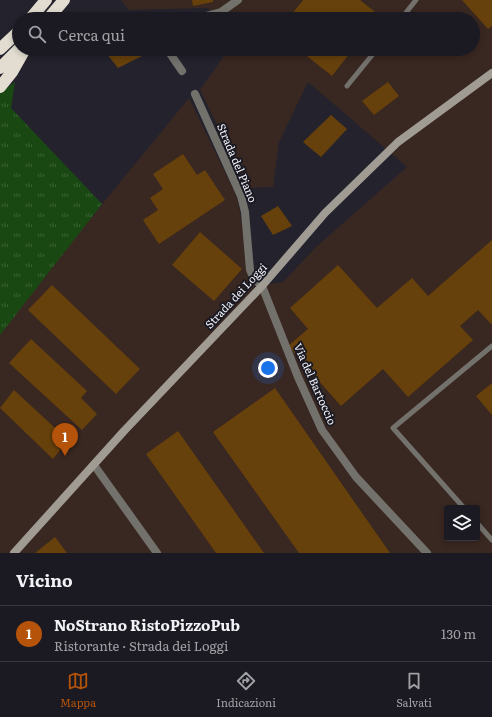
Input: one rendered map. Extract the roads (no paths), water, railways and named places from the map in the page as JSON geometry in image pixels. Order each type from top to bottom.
[{"type":"highway","points":[[36,12],[46,0]]},
{"type":"highway","points":[[54,12],[64,0]]},
{"type":"highway","points":[[0,37],[12,33]]},
{"type":"highway","points":[[0,49],[12,37]]},
{"type":"highway","points":[[0,68],[12,56]]},
{"type":"highway","points":[[0,87],[12,72],[21,56]]},
{"type":"street","points":[[221,12],[238,0]]},
{"type":"street","points":[[172,56],[182,71]]},
{"type":"street","name":"Strada dei Loggi","points":[[14,553],[94,465],[262,286],[325,213],[398,142],[492,73]]},
{"type":"street","name":"Strada del Piano","points":[[195,94],[241,196],[245,212],[250,270],[254,278],[262,286]]},
{"type":"street","name":"Via del Bartoccio","points":[[262,286],[298,377],[322,430],[356,477],[427,553]]},
{"type":"street","points":[[94,465],[157,553]]},
{"type":"lane","points":[[407,12],[416,0]]},
{"type":"lane","points":[[347,86],[371,56]]},
{"type":"lane","points":[[461,505],[394,428],[492,346]]},
{"type":"lane","points":[[480,526],[492,540]]},
{"type":"place","name":"NoStrano RistoPizzoPub","points":[[65,456]]}]
